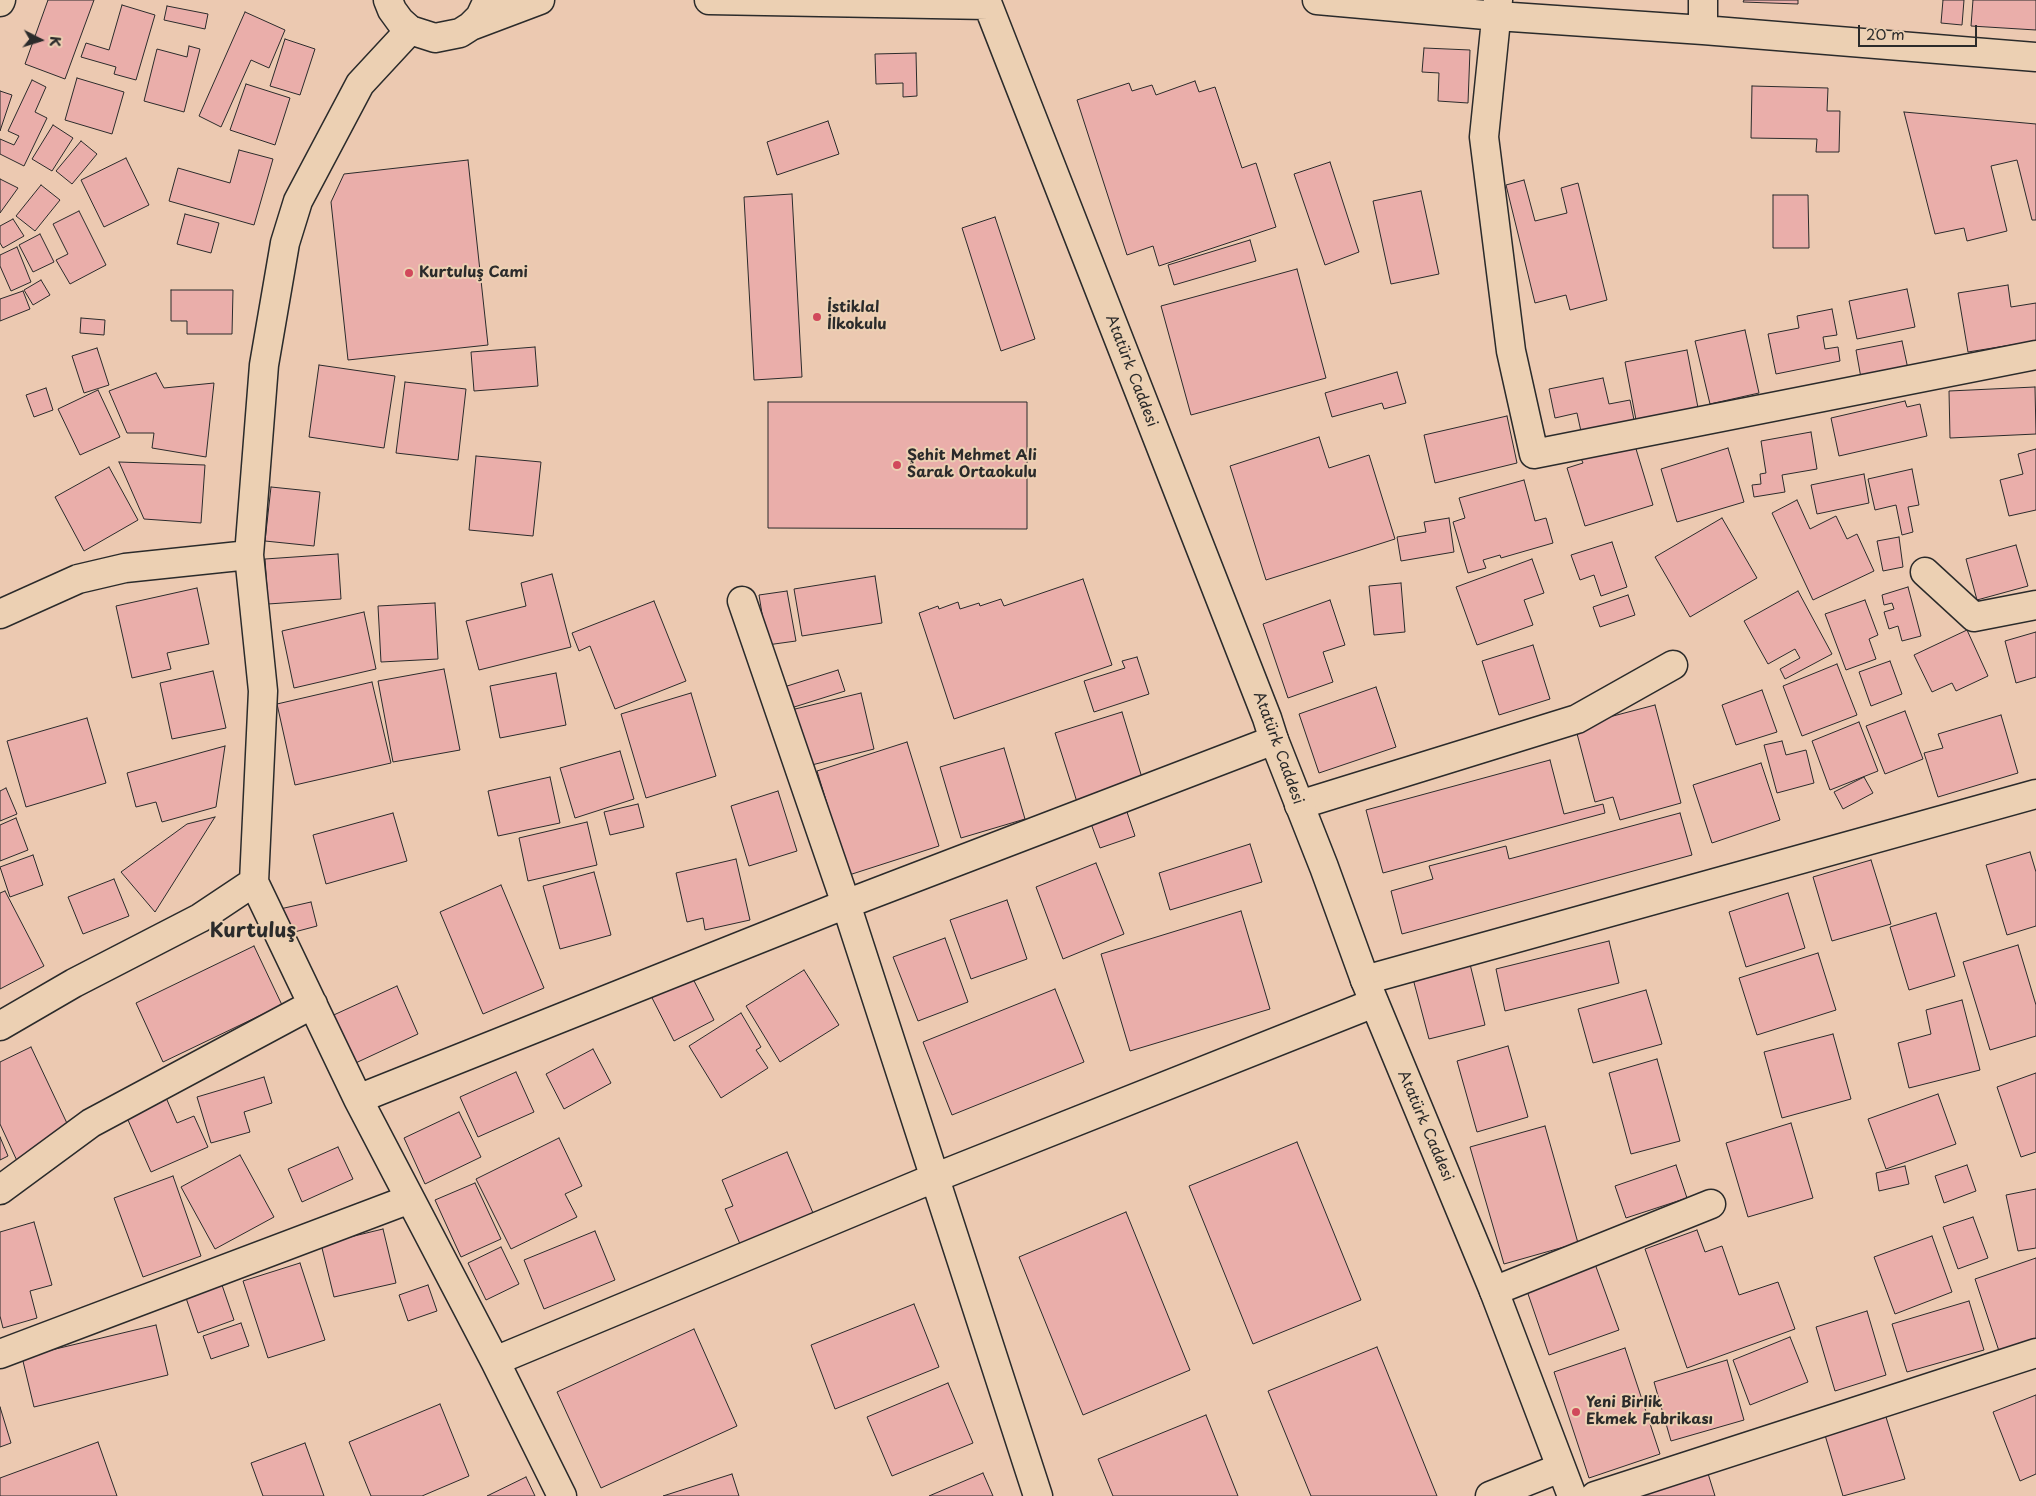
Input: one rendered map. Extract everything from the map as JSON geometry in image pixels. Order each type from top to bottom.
[{"type":"street","points":[[388,0],[400,21],[410,30],[435,38],[460,33],[471,26],[540,0]]},
{"type":"street","points":[[471,26],[480,17],[488,0]]},
{"type":"street","points":[[709,0],[992,2]]},
{"type":"street","points":[[1316,0],[1498,8],[1703,30],[2036,57]]},
{"type":"street","points":[[1703,30],[1704,0]]},
{"type":"street","name":"Atatürk Caddesi","points":[[992,2],[1324,867],[1369,991],[1494,1291],[1572,1496]]},
{"type":"street","points":[[1498,8],[1484,137],[1511,351],[1534,454],[2036,355]]},
{"type":"street","points":[[410,30],[360,84],[298,201],[285,243],[264,365],[249,555],[262,691],[254,882],[358,1099],[495,1361],[562,1496]]},
{"type":"street","points":[[0,614],[78,579],[125,568],[249,555]]},
{"type":"street","points":[[1925,572],[1974,617],[2036,605]]},
{"type":"street","points":[[742,601],[846,904],[1038,1496]]},
{"type":"street","points":[[1299,805],[1577,719],[1673,665]]},
{"type":"street","points":[[358,1099],[846,904],[1274,740]]},
{"type":"street","points":[[495,1361],[934,1178],[1369,991],[2036,794]]},
{"type":"street","points":[[0,1026],[74,983],[200,918],[254,882]]},
{"type":"street","points":[[0,1190],[91,1123],[312,1004]]},
{"type":"street","points":[[0,1354],[410,1199]]},
{"type":"street","points":[[1494,1291],[1711,1204]]},
{"type":"street","points":[[1595,1496],[2036,1353]]},
{"type":"street","points":[[1490,1496],[1560,1468]]},
{"type":"building","points":[[48,0],[94,0],[65,79],[25,64]]},
{"type":"building","points":[[1744,0],[1798,0],[1798,4],[1743,2]]},
{"type":"building","points":[[1943,0],[1964,0],[1962,25],[1941,23]]},
{"type":"building","points":[[1973,0],[2036,0],[2036,30],[1971,26]]},
{"type":"building","points":[[122,5],[155,15],[136,80],[114,74],[116,67],[81,57],[86,43],[109,50]]},
{"type":"building","points":[[167,6],[208,14],[205,29],[164,20]]},
{"type":"building","points":[[245,12],[285,30],[269,68],[251,60],[221,127],[199,116]]},
{"type":"building","points":[[285,39],[315,49],[300,95],[270,86]]},
{"type":"building","points":[[189,46],[200,49],[184,112],[144,101],[157,49],[187,57]]},
{"type":"building","points":[[1424,48],[1470,50],[1468,103],[1438,101],[1439,73],[1422,72]]},
{"type":"building","points":[[916,53],[917,96],[903,97],[903,83],[876,84],[875,54]]},
{"type":"building","points":[[77,78],[124,92],[112,134],[65,120]]},
{"type":"building","points":[[32,80],[46,87],[35,112],[47,118],[24,166],[0,154],[0,139],[14,145],[19,136],[8,131]]},
{"type":"building","points":[[1195,81],[1199,92],[1215,87],[1242,168],[1256,163],[1276,227],[1159,266],[1153,246],[1127,255],[1077,100],[1129,83],[1132,91],[1152,85],[1156,95]]},
{"type":"building","points":[[246,84],[290,98],[275,145],[230,130]]},
{"type":"building","points":[[1752,86],[1828,88],[1827,111],[1840,111],[1839,152],[1816,152],[1817,139],[1751,138]]},
{"type":"building","points":[[0,91],[12,95],[0,131]]},
{"type":"building","points":[[1904,112],[2036,124],[2036,220],[2032,220],[2017,160],[1991,166],[2007,231],[1967,241],[1964,228],[1935,234]]},
{"type":"building","points":[[828,121],[839,154],[777,175],[767,142]]},
{"type":"building","points":[[53,125],[73,138],[52,171],[32,159]]},
{"type":"building","points":[[81,141],[97,154],[72,184],[56,171]]},
{"type":"building","points":[[239,150],[273,159],[254,225],[169,201],[178,168],[230,183]]},
{"type":"building","points":[[126,158],[149,205],[104,227],[81,180]]},
{"type":"building","name":"Kurtuluş Cami","points":[[468,160],[488,345],[348,360],[331,202],[344,174]]},
{"type":"building","points":[[1330,162],[1359,252],[1325,265],[1294,174]]},
{"type":"building","points":[[0,179],[18,188],[0,213]]},
{"type":"building","points":[[1524,180],[1535,221],[1567,213],[1561,188],[1578,183],[1607,300],[1570,310],[1566,295],[1535,303],[1506,185]]},
{"type":"building","points":[[41,185],[60,200],[35,231],[16,216]]},
{"type":"building","points":[[1421,191],[1439,274],[1391,284],[1373,201]]},
{"type":"building","points":[[792,194],[802,377],[754,380],[744,197]]},
{"type":"building","points":[[1773,195],[1808,195],[1809,248],[1773,248]]},
{"type":"building","points":[[79,211],[106,265],[70,284],[56,260],[68,254],[53,224]]},
{"type":"building","points":[[185,214],[219,223],[211,253],[177,244]]},
{"type":"building","points":[[995,217],[1035,339],[1001,351],[962,228]]},
{"type":"building","points":[[13,219],[24,236],[3,248],[0,243],[0,226]]},
{"type":"building","points":[[40,234],[54,262],[33,272],[19,245]]},
{"type":"building","points":[[1250,240],[1256,261],[1174,285],[1168,265]]},
{"type":"building","points":[[17,247],[31,282],[11,291],[0,266],[0,255]]},
{"type":"building","points":[[1297,269],[1326,378],[1191,415],[1161,306]]},
{"type":"building","points":[[41,280],[50,295],[33,305],[24,290]]},
{"type":"building","points":[[2008,285],[2011,307],[2036,303],[2036,341],[1968,352],[1958,293]]},
{"type":"building","points":[[1907,289],[1915,327],[1857,339],[1849,301]]},
{"type":"building","points":[[171,290],[233,290],[232,334],[187,334],[187,321],[171,321]]},
{"type":"building","points":[[23,291],[30,309],[0,321],[0,299]]},
{"type":"building","points":[[1832,309],[1837,335],[1823,337],[1825,349],[1838,347],[1840,361],[1776,374],[1768,334],[1799,328],[1797,316]]},
{"type":"building","points":[[81,318],[105,320],[104,335],[80,333]]},
{"type":"building","points":[[1745,330],[1759,393],[1710,404],[1695,341]]},
{"type":"building","points":[[1902,341],[1908,369],[1861,378],[1856,350]]},
{"type":"building","points":[[535,347],[538,386],[474,391],[471,352]]},
{"type":"building","points":[[97,348],[109,385],[84,393],[72,356]]},
{"type":"building","points":[[1687,350],[1699,413],[1637,425],[1625,362]]},
{"type":"building","points":[[319,365],[395,376],[384,448],[309,437]]},
{"type":"building","points":[[1397,372],[1406,403],[1384,409],[1382,403],[1332,417],[1325,393]]},
{"type":"building","points":[[156,373],[164,388],[214,383],[206,457],[152,448],[154,433],[127,433],[109,391]]},
{"type":"building","points":[[1603,378],[1609,404],[1630,400],[1635,425],[1582,436],[1577,413],[1555,418],[1549,389]]},
{"type":"building","points":[[405,382],[466,389],[458,460],[396,453]]},
{"type":"building","points":[[2035,387],[2036,434],[1950,438],[1949,391]]},
{"type":"building","points":[[46,388],[53,410],[34,417],[26,395]]},
{"type":"building","points":[[98,390],[120,437],[80,455],[58,409]]},
{"type":"building","points":[[1905,401],[1907,407],[1920,404],[1927,436],[1839,456],[1831,418]]},
{"type":"building","name":"Şehit Mehmet Ali Sarak Ortaokulu","points":[[768,402],[1027,402],[1027,529],[768,528]]},
{"type":"building","points":[[1507,416],[1517,463],[1435,483],[1424,435]]},
{"type":"building","points":[[1811,432],[1817,469],[1782,475],[1785,492],[1754,497],[1752,485],[1761,484],[1760,474],[1766,473],[1761,441]]},
{"type":"building","points":[[1319,437],[1329,468],[1369,455],[1395,539],[1266,580],[1230,466]]},
{"type":"building","points":[[1633,439],[1653,505],[1585,526],[1567,468],[1583,463],[1580,456]]},
{"type":"building","points":[[1728,448],[1744,502],[1677,522],[1661,469]]},
{"type":"building","points":[[2036,449],[2036,510],[2009,516],[2000,480],[2023,474],[2018,454]]},
{"type":"building","points":[[476,456],[541,462],[533,536],[469,530]]},
{"type":"building","points":[[119,462],[205,465],[201,523],[144,519]]},
{"type":"building","points":[[109,467],[138,520],[84,551],[55,497]]},
{"type":"building","points":[[1912,469],[1919,505],[1908,507],[1913,532],[1902,535],[1896,505],[1875,510],[1868,479]]},
{"type":"building","points":[[1864,474],[1869,503],[1817,514],[1811,485]]},
{"type":"building","points":[[1524,480],[1535,521],[1546,518],[1553,543],[1501,558],[1500,555],[1483,560],[1486,568],[1468,573],[1453,522],[1465,518],[1459,498]]},
{"type":"building","points":[[271,487],[320,492],[314,546],[265,541]]},
{"type":"building","points":[[1797,500],[1810,529],[1836,516],[1847,539],[1857,534],[1874,571],[1813,600],[1772,513]]},
{"type":"building","points":[[1449,518],[1454,552],[1401,561],[1397,537],[1426,532],[1424,522]]},
{"type":"building","points":[[1722,518],[1757,578],[1690,617],[1655,557]]},
{"type":"building","points":[[1899,537],[1903,567],[1883,571],[1877,541]]},
{"type":"building","points":[[1612,542],[1627,587],[1601,596],[1594,575],[1580,580],[1571,555]]},
{"type":"building","points":[[2016,545],[2028,586],[1977,600],[1966,559]]},
{"type":"building","points":[[338,554],[341,599],[268,604],[265,559]]},
{"type":"building","points":[[1532,559],[1544,593],[1524,600],[1533,625],[1477,645],[1456,587]]},
{"type":"building","points":[[552,574],[571,647],[479,670],[466,621],[526,606],[521,583]]},
{"type":"building","points":[[875,576],[882,623],[802,636],[794,589]]},
{"type":"building","points":[[1083,579],[1112,665],[954,719],[919,613],[938,606],[939,609],[958,602],[960,609],[979,603],[980,606],[1001,599],[1004,606]]},
{"type":"building","points":[[1401,583],[1405,632],[1374,635],[1369,586]]},
{"type":"building","points":[[1908,587],[1921,636],[1902,641],[1898,626],[1889,629],[1884,612],[1894,609],[1892,603],[1884,605],[1882,595]]},
{"type":"building","points":[[197,588],[209,644],[167,653],[171,669],[132,678],[116,606]]},
{"type":"building","points":[[787,591],[796,641],[767,645],[759,595]]},
{"type":"building","points":[[1798,591],[1832,654],[1785,679],[1780,669],[1800,658],[1795,649],[1768,664],[1744,621]]},
{"type":"building","points":[[1628,595],[1635,615],[1600,627],[1593,607]]},
{"type":"building","points":[[1330,600],[1345,645],[1323,652],[1333,682],[1288,698],[1263,624]]},
{"type":"building","points":[[1865,600],[1878,635],[1869,639],[1876,659],[1846,670],[1825,614]]},
{"type":"building","points":[[654,601],[686,681],[615,709],[590,646],[579,651],[572,633]]},
{"type":"building","points":[[435,603],[438,659],[381,662],[378,606]]},
{"type":"building","points":[[364,612],[376,669],[294,688],[282,631]]},
{"type":"building","points":[[1967,630],[1988,676],[1956,691],[1952,683],[1932,692],[1914,655]]},
{"type":"building","points":[[2036,632],[2036,677],[2016,683],[2005,641]]},
{"type":"building","points":[[1533,645],[1550,699],[1499,715],[1482,661]]},
{"type":"building","points":[[1137,657],[1149,694],[1094,712],[1084,681],[1125,668],[1122,661]]},
{"type":"building","points":[[1890,661],[1902,694],[1871,706],[1859,672]]},
{"type":"building","points":[[1837,664],[1857,715],[1802,736],[1783,686]]},
{"type":"building","points":[[444,669],[460,750],[393,762],[378,681]]},
{"type":"building","points":[[838,670],[845,691],[791,708],[784,687]]},
{"type":"building","points":[[213,671],[226,728],[172,739],[160,683]]},
{"type":"building","points":[[556,673],[566,725],[500,738],[490,686]]},
{"type":"building","points":[[372,682],[391,763],[295,785],[277,704]]},
{"type":"building","points":[[1376,687],[1396,747],[1319,773],[1299,714]]},
{"type":"building","points":[[1762,690],[1777,732],[1736,745],[1722,705]]},
{"type":"building","points":[[691,693],[716,776],[646,798],[621,714]]},
{"type":"building","points":[[861,693],[874,749],[804,767],[791,710]]},
{"type":"building","points":[[1655,705],[1681,803],[1620,820],[1613,797],[1595,802],[1575,726]]},
{"type":"building","points":[[1905,711],[1923,759],[1885,774],[1866,726]]},
{"type":"building","points":[[1122,712],[1143,781],[1077,802],[1055,733]]},
{"type":"building","points":[[2001,715],[2018,773],[1938,797],[1924,753],[1943,748],[1938,734]]},
{"type":"building","points":[[87,718],[106,783],[26,807],[7,741]]},
{"type":"building","points":[[1859,722],[1878,771],[1830,790],[1812,741]]},
{"type":"building","points":[[1782,741],[1786,755],[1806,750],[1814,783],[1777,793],[1764,745]]},
{"type":"building","points":[[907,742],[939,846],[849,875],[817,771]]},
{"type":"building","points":[[225,746],[216,807],[162,822],[156,802],[136,807],[127,773]]},
{"type":"building","points":[[1004,748],[1025,819],[961,838],[940,767]]},
{"type":"building","points":[[620,751],[634,799],[575,818],[560,768]]},
{"type":"building","points":[[1550,760],[1564,814],[1603,804],[1605,813],[1383,873],[1366,810]]},
{"type":"building","points":[[1761,763],[1780,820],[1712,843],[1693,785]]},
{"type":"building","points":[[550,777],[560,823],[498,836],[488,791]]},
{"type":"building","points":[[1864,777],[1873,793],[1843,809],[1834,792]]},
{"type":"building","points":[[6,788],[17,814],[0,821],[0,791]]},
{"type":"building","points":[[778,791],[797,851],[749,866],[731,806]]},
{"type":"building","points":[[638,804],[644,827],[610,835],[604,812]]},
{"type":"building","points":[[1126,809],[1135,836],[1100,848],[1090,821]]},
{"type":"building","points":[[393,813],[407,861],[326,884],[313,835]]},
{"type":"building","points":[[1680,813],[1692,855],[1402,934],[1391,891],[1433,879],[1429,866],[1506,846],[1509,859]]},
{"type":"building","points":[[215,817],[155,912],[121,872],[187,824]]},
{"type":"building","points":[[16,818],[28,850],[0,861],[0,825]]},
{"type":"building","points":[[587,822],[597,865],[528,881],[519,838]]},
{"type":"building","points":[[1250,844],[1262,882],[1170,910],[1159,873]]},
{"type":"building","points":[[2030,852],[2036,872],[2036,926],[2007,935],[1986,865]]},
{"type":"building","points":[[33,855],[43,885],[10,897],[0,867]]},
{"type":"building","points":[[736,859],[750,920],[705,930],[703,918],[687,922],[676,873]]},
{"type":"building","points":[[1871,860],[1891,924],[1832,941],[1813,877]]},
{"type":"building","points":[[1096,863],[1124,934],[1063,959],[1036,887]]},
{"type":"building","points":[[594,872],[611,935],[560,949],[543,886]]},
{"type":"building","points":[[114,879],[129,916],[83,934],[68,897]]},
{"type":"building","points":[[501,885],[544,988],[483,1014],[440,912]]},
{"type":"building","points":[[5,891],[44,966],[0,989],[0,893]]},
{"type":"building","points":[[1788,893],[1805,948],[1746,967],[1729,912]]},
{"type":"building","points":[[1007,900],[1027,959],[971,979],[950,920]]},
{"type":"building","points":[[311,902],[317,926],[287,934],[280,909]]},
{"type":"building","points":[[1241,911],[1270,1009],[1130,1051],[1101,954]]},
{"type":"building","points":[[1936,913],[1955,976],[1909,990],[1890,927]]},
{"type":"building","points":[[945,938],[968,1002],[918,1021],[893,957]]},
{"type":"building","points":[[1609,941],[1619,983],[1505,1011],[1496,969]]},
{"type":"building","points":[[2018,945],[2036,1005],[2036,1036],[1990,1050],[1963,962]]},
{"type":"building","points":[[254,946],[282,1005],[163,1062],[136,1003]]},
{"type":"building","points":[[1818,953],[1836,1010],[1757,1035],[1739,978]]},
{"type":"building","points":[[1469,960],[1485,1025],[1429,1039],[1412,975]]},
{"type":"building","points":[[804,970],[839,1025],[780,1062],[746,1006]]},
{"type":"building","points":[[689,971],[714,1020],[674,1041],[649,992]]},
{"type":"building","points":[[397,986],[418,1034],[347,1067],[325,1019]]},
{"type":"building","points":[[1055,989],[1084,1062],[952,1115],[923,1042]]},
{"type":"building","points":[[1646,990],[1662,1044],[1593,1063],[1578,1009]]},
{"type":"building","points":[[1962,1000],[1980,1070],[1909,1088],[1898,1043],[1931,1034],[1926,1010]]},
{"type":"building","points":[[741,1013],[761,1047],[756,1050],[768,1068],[721,1098],[689,1046]]},
{"type":"building","points":[[1833,1034],[1851,1099],[1782,1118],[1764,1052]]},
{"type":"building","points":[[1508,1046],[1528,1117],[1477,1132],[1457,1061]]},
{"type":"building","points":[[31,1047],[73,1136],[18,1163],[0,1124],[0,1062]]},
{"type":"building","points":[[593,1049],[611,1083],[564,1109],[546,1074]]},
{"type":"building","points":[[1657,1059],[1680,1141],[1631,1154],[1609,1073]]},
{"type":"building","points":[[516,1072],[534,1112],[478,1137],[460,1097]]},
{"type":"building","points":[[2036,1073],[2036,1152],[2021,1157],[1997,1087]]},
{"type":"building","points":[[264,1077],[272,1103],[244,1112],[250,1132],[211,1143],[197,1097]]},
{"type":"building","points":[[164,1093],[177,1123],[194,1116],[208,1147],[151,1172],[124,1111]]},
{"type":"building","points":[[1938,1094],[1956,1144],[1886,1169],[1868,1119]]},
{"type":"building","points":[[459,1112],[481,1157],[425,1184],[404,1138]]},
{"type":"building","points":[[1791,1123],[1813,1198],[1748,1217],[1726,1143]]},
{"type":"building","points":[[1545,1126],[1578,1243],[1504,1264],[1470,1147]]},
{"type":"building","points":[[0,1137],[8,1156],[0,1160]]},
{"type":"building","points":[[559,1138],[582,1186],[565,1194],[577,1217],[511,1249],[476,1179]]},
{"type":"building","points":[[1297,1142],[1361,1300],[1253,1344],[1189,1186]]},
{"type":"building","points":[[338,1147],[353,1179],[302,1202],[288,1169]]},
{"type":"building","points":[[787,1152],[816,1220],[743,1251],[725,1209],[733,1206],[722,1180]]},
{"type":"building","points":[[240,1155],[274,1217],[215,1249],[181,1187]]},
{"type":"building","points":[[1676,1165],[1687,1198],[1626,1218],[1615,1186]]},
{"type":"building","points":[[1967,1165],[1976,1191],[1944,1203],[1935,1176]]},
{"type":"building","points":[[1905,1166],[1909,1184],[1879,1191],[1876,1173]]},
{"type":"building","points":[[173,1176],[201,1256],[143,1277],[114,1198]]},
{"type":"building","points":[[475,1183],[501,1239],[461,1257],[435,1200]]},
{"type":"building","points":[[2036,1189],[2036,1248],[2018,1251],[2006,1195]]},
{"type":"building","points":[[1126,1212],[1190,1370],[1083,1415],[1019,1257]]},
{"type":"building","points":[[1973,1217],[1988,1258],[1958,1269],[1943,1227]]},
{"type":"building","points":[[34,1222],[52,1285],[30,1291],[37,1318],[3,1328],[0,1316],[0,1232]]},
{"type":"building","points":[[383,1229],[396,1283],[334,1297],[321,1244]]},
{"type":"building","points":[[1697,1230],[1705,1252],[1722,1246],[1739,1295],[1778,1282],[1795,1329],[1687,1368],[1645,1249]]},
{"type":"building","points":[[595,1231],[615,1280],[544,1309],[524,1260]]},
{"type":"building","points":[[1932,1236],[1952,1292],[1895,1314],[1874,1257]]},
{"type":"building","points":[[501,1247],[519,1284],[486,1300],[468,1263]]},
{"type":"building","points":[[2036,1258],[2036,1341],[2000,1354],[1975,1279]]},
{"type":"building","points":[[300,1263],[325,1340],[268,1358],[243,1281]]},
{"type":"building","points":[[1595,1264],[1619,1330],[1549,1355],[1526,1288]]},
{"type":"building","points":[[222,1285],[234,1320],[198,1333],[186,1298]]},
{"type":"building","points":[[428,1285],[437,1311],[408,1321],[399,1295]]},
{"type":"building","points":[[1969,1301],[1984,1350],[1907,1372],[1892,1324]]},
{"type":"building","points":[[914,1304],[939,1367],[835,1409],[811,1345]]},
{"type":"building","points":[[1867,1311],[1886,1375],[1835,1391],[1816,1327]]},
{"type":"building","points":[[241,1323],[249,1346],[211,1359],[203,1336]]},
{"type":"building","points":[[156,1325],[168,1375],[34,1407],[22,1357]]},
{"type":"building","points":[[694,1329],[737,1426],[601,1488],[557,1392]]},
{"type":"building","points":[[1790,1337],[1808,1382],[1750,1405],[1733,1360]]},
{"type":"building","points":[[1377,1347],[1437,1496],[1311,1496],[1268,1391]]},
{"type":"building","points":[[1625,1348],[1660,1454],[1589,1478],[1554,1372]]},
{"type":"building","points":[[1727,1360],[1744,1420],[1671,1441],[1654,1382]]},
{"type":"building","points":[[948,1383],[973,1443],[892,1476],[867,1417]]},
{"type":"building","points":[[2036,1395],[2036,1474],[2020,1481],[1993,1412]]},
{"type":"building","points":[[440,1404],[469,1476],[422,1496],[371,1496],[349,1442]]},
{"type":"building","points":[[0,1407],[11,1443],[0,1447]]},
{"type":"building","points":[[1206,1415],[1238,1496],[1113,1496],[1098,1459]]},
{"type":"building","points":[[1886,1417],[1905,1479],[1843,1496],[1825,1435]]},
{"type":"building","points":[[98,1442],[117,1496],[0,1496],[0,1478]]},
{"type":"building","points":[[305,1443],[324,1496],[263,1496],[251,1463]]},
{"type":"building","points":[[1706,1467],[1715,1496],[1613,1496]]},
{"type":"building","points":[[983,1473],[993,1496],[929,1496]]},
{"type":"building","points":[[732,1474],[739,1496],[663,1496]]},
{"type":"building","points":[[526,1477],[535,1496],[487,1496]]},
{"type":"place","name":"Kurtuluş Cami","points":[[409,273]]},
{"type":"place","name":"İstiklal İlkokulu","points":[[817,317]]},
{"type":"place","name":"Şehit Mehmet Ali Sarak Ortaokulu","points":[[897,465]]},
{"type":"place","name":"Yeni Birlik Ekmek Fabrikası","points":[[1576,1412]]},
{"type":"district","name":"Kurtuluş","points":[[253,931]]}]
